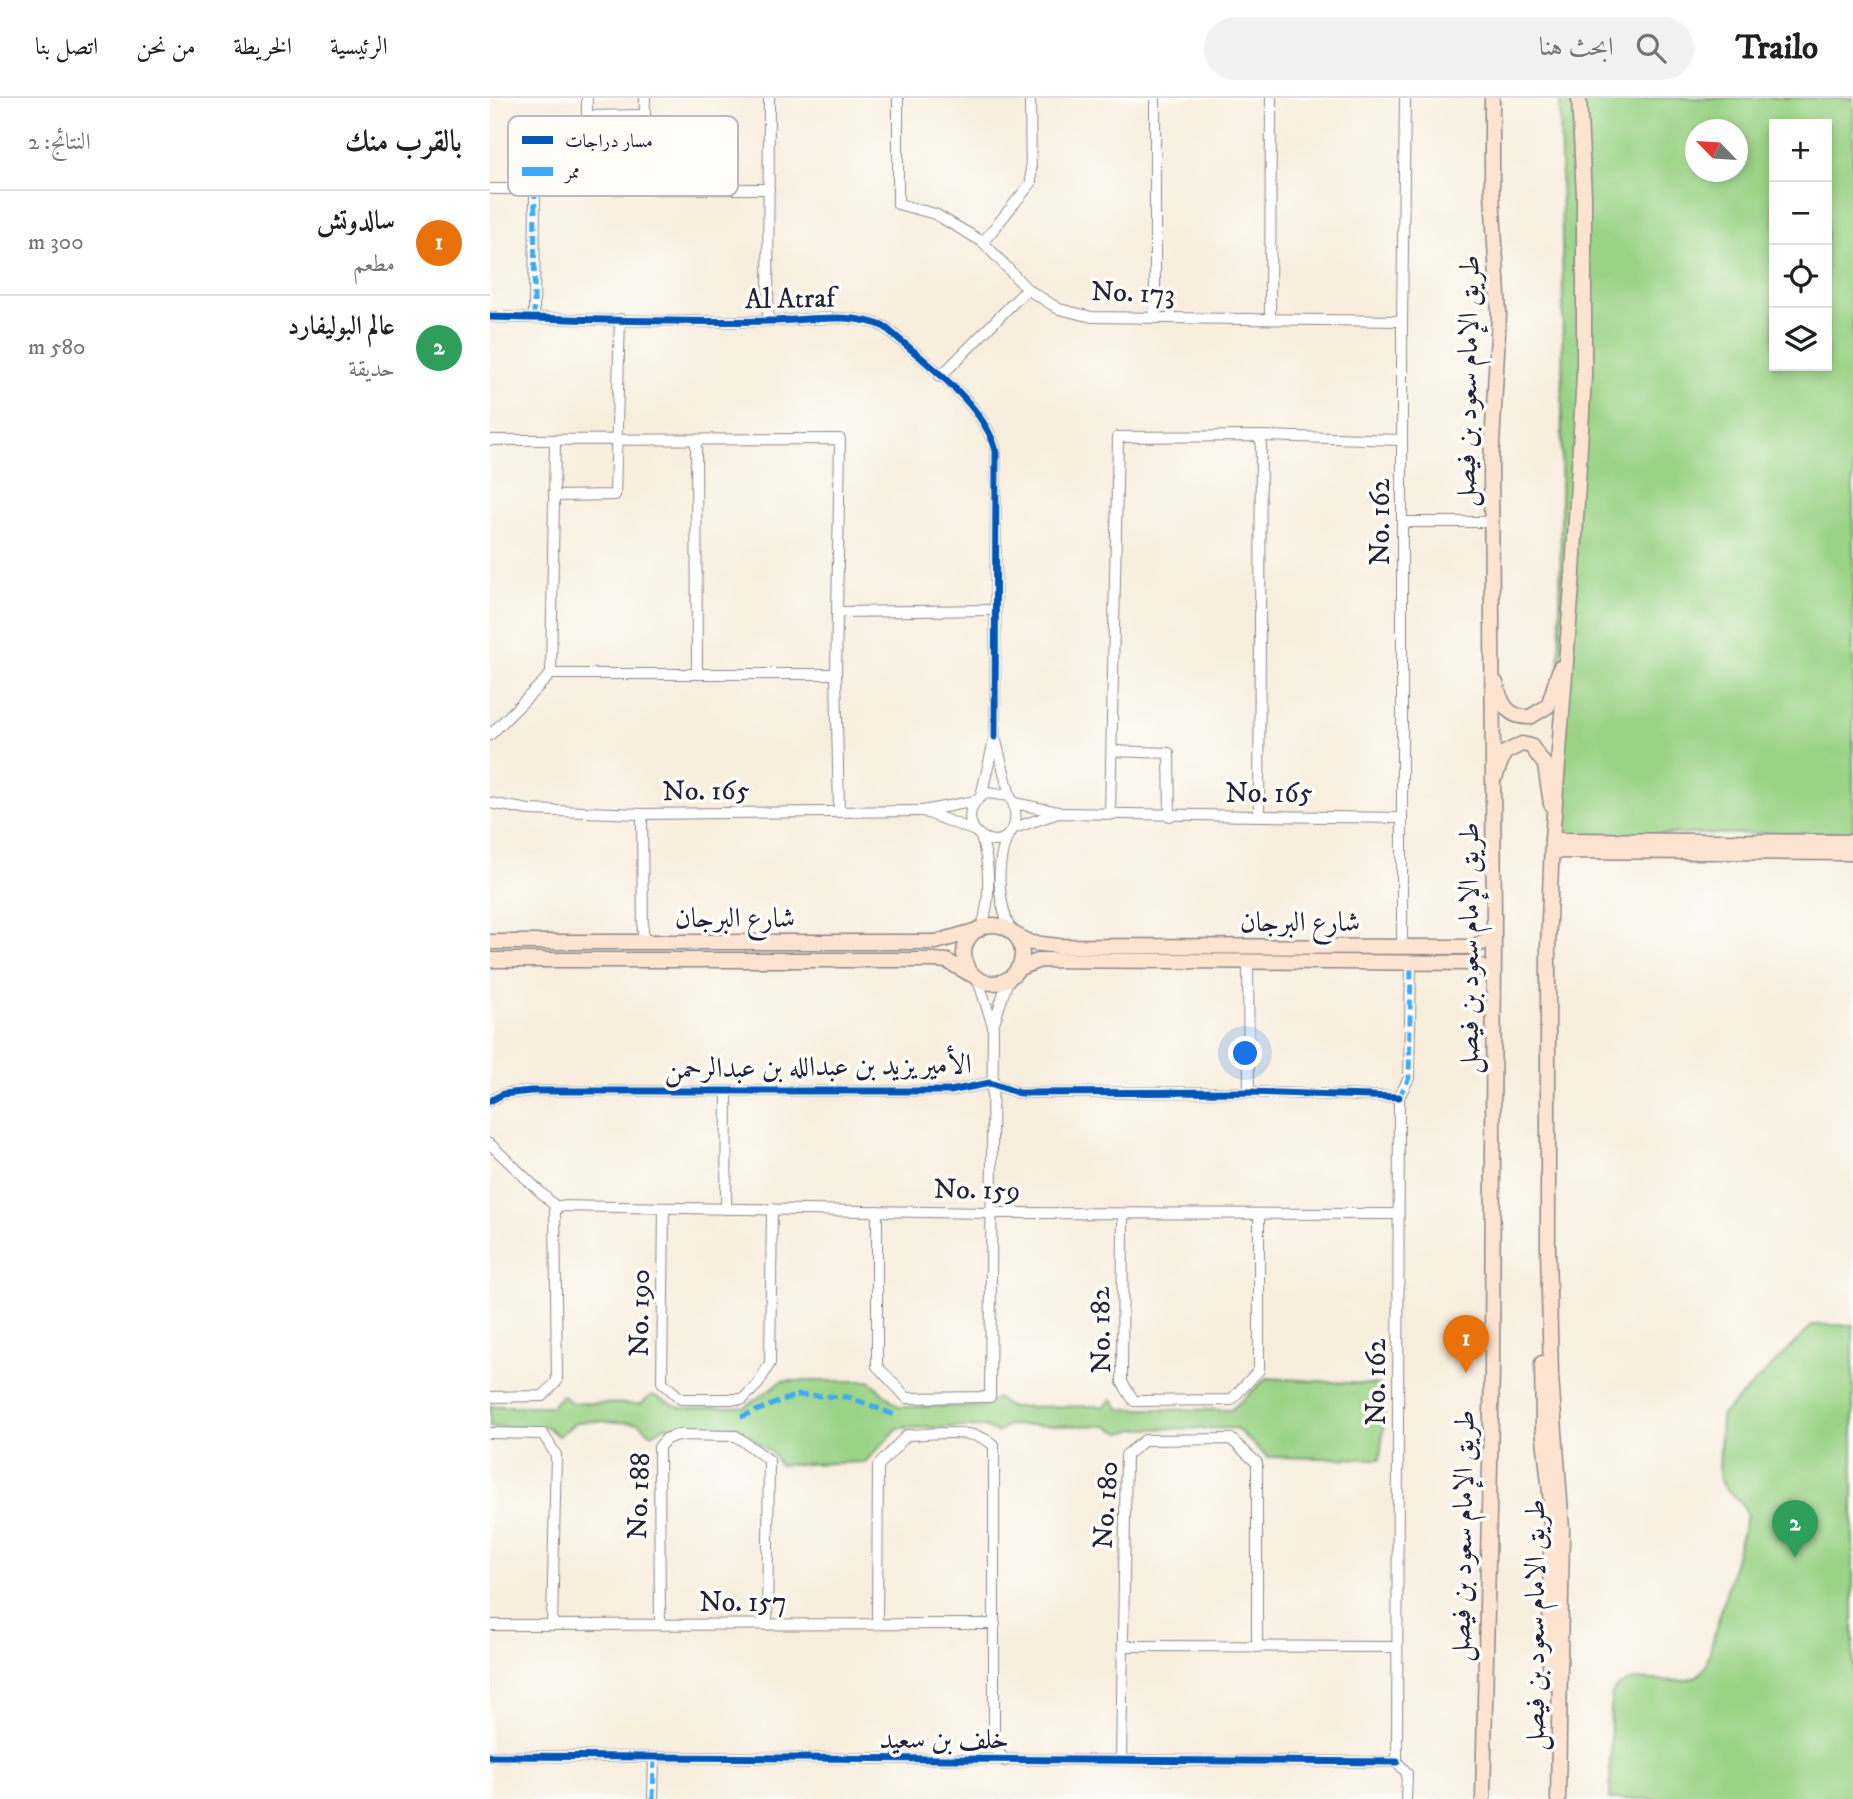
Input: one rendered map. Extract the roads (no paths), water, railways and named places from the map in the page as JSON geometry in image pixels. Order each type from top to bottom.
[{"type":"main road","name":"طريق الإمام سعود بن فيصل","points":[[1483,1799],[1492,1354],[1494,929],[1490,522],[1499,314],[1492,192],[1492,98]]},
{"type":"main road","points":[[1550,1799],[1551,1502],[1542,1380],[1549,1290],[1547,1143],[1552,846],[1569,639],[1584,375],[1584,196],[1579,98]]},
{"type":"main road","points":[[1490,633],[1500,700],[1506,709],[1521,718],[1542,712],[1548,706],[1569,639]]},
{"type":"main road","points":[[1493,787],[1504,753],[1522,744],[1531,746],[1545,765],[1555,816]]},
{"type":"main road","points":[[1552,846],[1853,842]]},
{"type":"main road","points":[[1552,846],[1853,853]]},
{"type":"main road","name":"شارع البرجان","points":[[490,942],[936,942],[996,924],[1032,943],[1059,946],[1472,947],[1487,941],[1494,929]]},
{"type":"main road","points":[[974,977],[964,950],[967,941],[980,929]]},
{"type":"main road","points":[[1012,974],[1022,951],[1013,932]]},
{"type":"main road","name":"شارع البرجان","points":[[490,960],[933,960],[947,961],[974,977],[998,983],[1040,960],[1473,964],[1480,965],[1493,978]]},
{"type":"main road","name":"طريق الامام سعود بن فيصل","points":[[1549,1290],[1551,1376],[1559,1451],[1563,1557],[1559,1799]]},
{"type":"street","points":[[587,98],[587,116],[645,115],[645,98]]},
{"type":"street","points":[[768,321],[769,98]]},
{"type":"street","name":"No. 173","points":[[898,98],[898,204],[935,214],[982,242],[1027,289],[1059,309],[1092,317],[1402,321]]},
{"type":"street","points":[[982,242],[1031,183],[1030,98]]},
{"type":"street","points":[[1155,98],[1155,317]]},
{"type":"street","points":[[1270,318],[1271,98]]},
{"type":"street","name":"No. 162","points":[[1402,946],[1402,321],[1405,98]]},
{"type":"street","points":[[738,189],[769,189]]},
{"type":"street","points":[[490,190],[508,190]]},
{"type":"street","points":[[534,318],[535,196]]},
{"type":"street","points":[[940,377],[1027,289]]},
{"type":"street","name":"Al Atraf","points":[[490,317],[768,321],[841,318],[872,321],[885,327],[940,377],[977,413],[991,432],[996,452],[993,610],[995,737],[1012,800]]},
{"type":"street","points":[[554,496],[615,495],[620,319]]},
{"type":"street","points":[[1259,815],[1261,436]]},
{"type":"street","points":[[1110,815],[1118,438],[1261,436],[1402,440]]},
{"type":"street","points":[[490,440],[696,442],[840,439],[836,674],[839,812]]},
{"type":"street","points":[[490,735],[551,674],[555,441]]},
{"type":"street","points":[[696,442],[696,673]]},
{"type":"street","points":[[1404,522],[1490,522]]},
{"type":"street","points":[[839,612],[993,610]]},
{"type":"street","points":[[551,674],[836,674]]},
{"type":"street","name":"Al Atraf","points":[[978,798],[995,737]]},
{"type":"street","points":[[1112,751],[1169,753],[1170,816]]},
{"type":"street","points":[[923,811],[994,792],[1058,813]]},
{"type":"street","points":[[978,798],[969,817],[988,857],[987,907],[980,929]]},
{"type":"street","points":[[1012,800],[1017,818],[1000,859],[1000,883],[1001,907],[1013,932]]},
{"type":"street","name":"No. 165","points":[[490,803],[529,810],[642,814],[923,811]]},
{"type":"street","points":[[923,811],[997,840],[1011,832]]},
{"type":"street","name":"No. 165","points":[[1011,832],[1058,813],[1401,818]]},
{"type":"street","points":[[642,814],[643,942]]},
{"type":"street","points":[[1248,963],[1249,1092]]},
{"type":"street","name":"No. 162","points":[[1406,1799],[1406,1773],[1397,1762],[1397,1214],[1399,1097],[1409,1078],[1411,965]]},
{"type":"street","points":[[877,1211],[877,1366],[907,1398],[990,1397],[990,1083],[993,1026],[1012,974]]},
{"type":"street","points":[[974,977],[993,1026]]},
{"type":"street","name":"الأمير يزيد بن عبدالله بن عبدالرحمن","points":[[490,1101],[502,1094],[531,1091],[950,1091],[990,1083],[1019,1093],[1249,1092],[1399,1097]]},
{"type":"street","points":[[726,1209],[727,1092]]},
{"type":"street","points":[[490,1144],[555,1206],[556,1381],[543,1396],[490,1397]]},
{"type":"street","name":"No. 159","points":[[555,1206],[990,1213],[1397,1214]]},
{"type":"street","name":"No. 190","points":[[664,1208],[662,1382],[681,1399],[743,1399],[758,1384],[770,1363],[772,1209]]},
{"type":"street","name":"No. 182","points":[[1123,1213],[1122,1382],[1134,1402],[1231,1400],[1259,1370],[1259,1215]]},
{"type":"street","points":[[490,1433],[543,1434],[556,1455],[552,1624]]},
{"type":"street","name":"No. 188","points":[[660,1623],[659,1447],[666,1439],[677,1435],[736,1436],[769,1460],[766,1625]]},
{"type":"street","points":[[877,1624],[878,1466],[907,1435],[971,1435],[988,1440],[994,1446],[994,1745],[1005,1760]]},
{"type":"street","name":"No. 180","points":[[1121,1760],[1126,1455],[1145,1440],[1231,1439],[1257,1463],[1257,1647]]},
{"type":"street","name":"No. 157","points":[[490,1625],[995,1624]]},
{"type":"street","points":[[1124,1646],[1396,1647]]},
{"type":"street","name":"خلف بن سعيد","points":[[490,1756],[1397,1762]]},
{"type":"street","points":[[653,1799],[654,1758]]},
{"type":"place","name":"سالدوتش","points":[[1466,1373]]},
{"type":"place","name":"عالم البوليفارد","points":[[1795,1558]]}]
